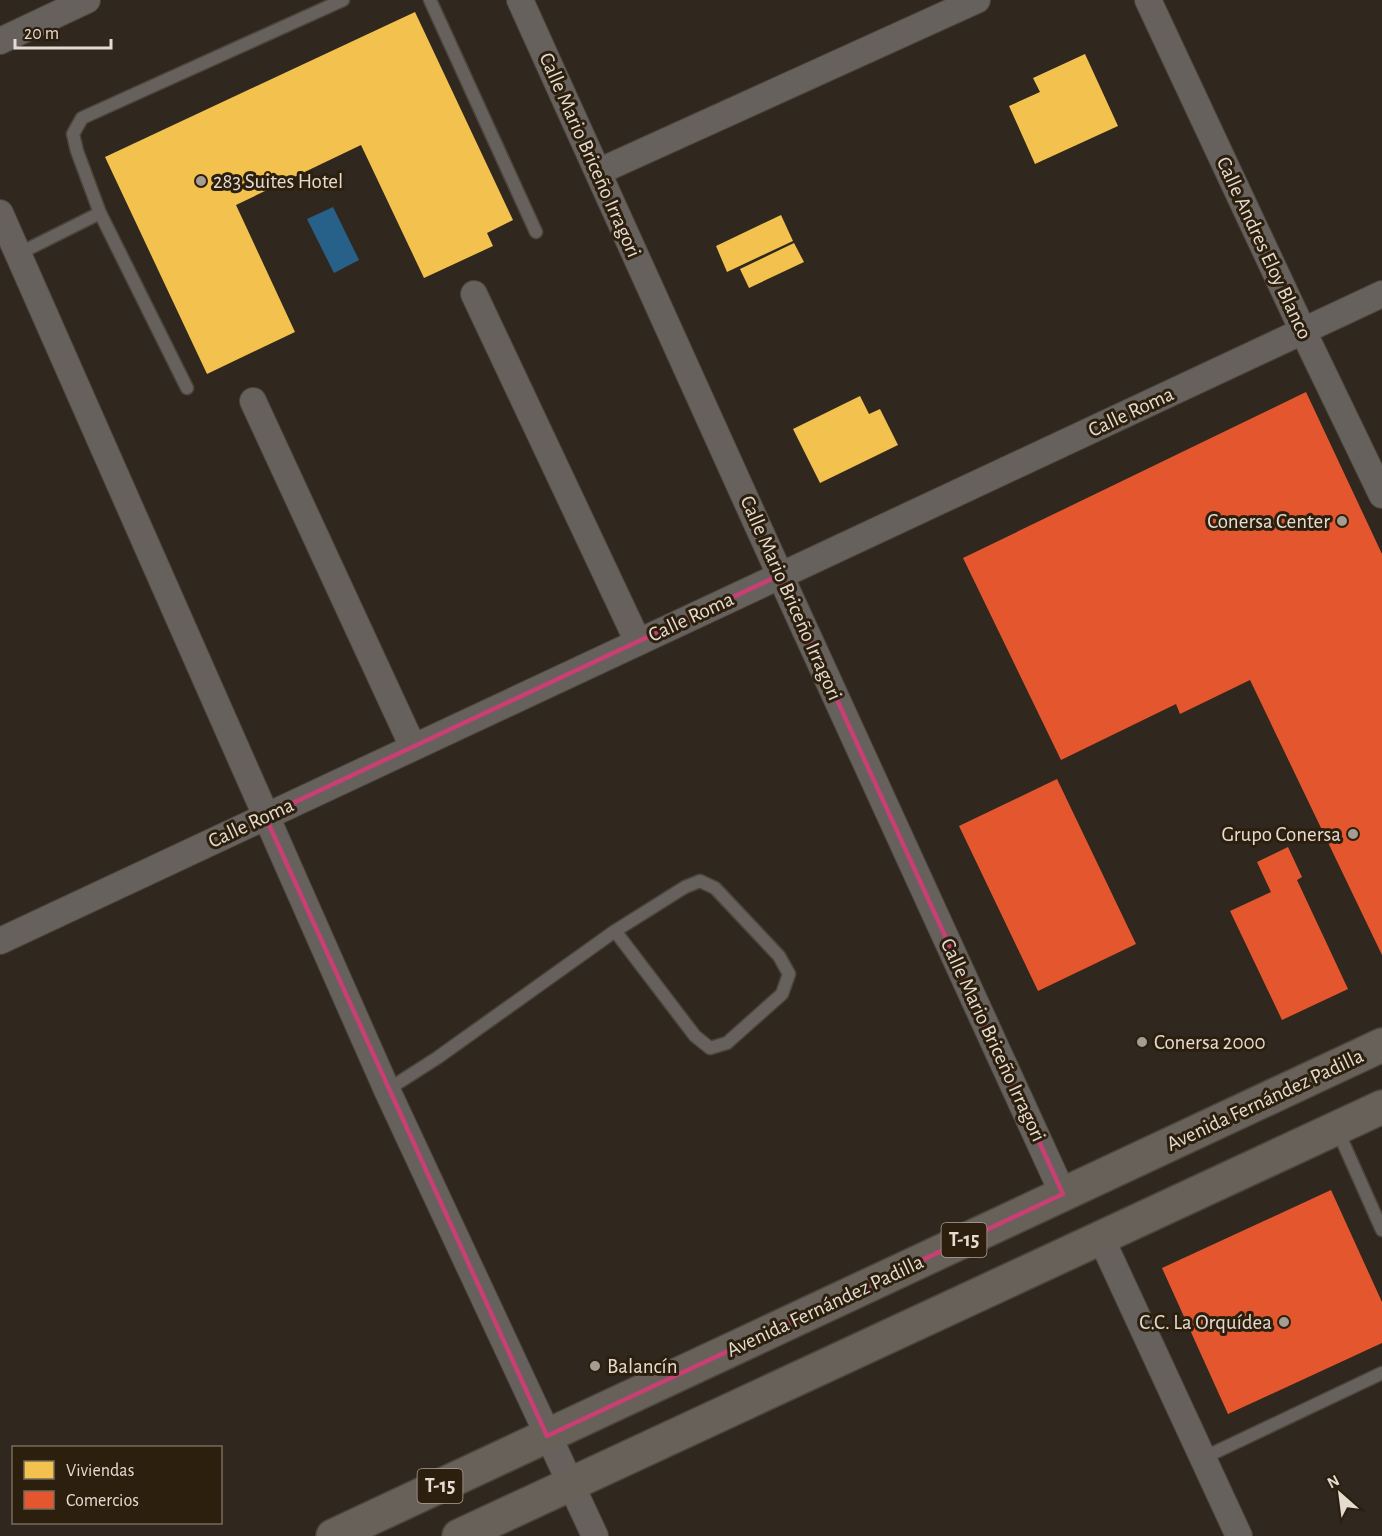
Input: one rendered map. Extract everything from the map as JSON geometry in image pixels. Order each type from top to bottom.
[{"type":"main road","name":"Avenida Fernández Padilla","points":[[333,1536],[1382,1045]]},
{"type":"main road","name":"T-15","points":[[459,1536],[1382,1107]]},
{"type":"street","points":[[0,40],[87,0]]},
{"type":"street","name":"Calle Mario Briceño Irragori","points":[[520,0],[1064,1194]]},
{"type":"street","points":[[598,172],[977,0]]},
{"type":"street","name":"Calle Andres Eloy Blanco","points":[[1148,0],[1382,495]]},
{"type":"street","points":[[0,213],[387,1090],[595,1536]]},
{"type":"street","points":[[474,294],[638,642]]},
{"type":"street","name":"Calle Roma","points":[[0,941],[1382,294]]},
{"type":"street","points":[[253,401],[413,747]]},
{"type":"street","points":[[1101,1238],[1239,1536]]},
{"type":"lane","points":[[187,388],[100,213],[73,134],[82,118],[343,0]]},
{"type":"lane","points":[[430,0],[536,232]]},
{"type":"lane","points":[[18,254],[100,213]]},
{"type":"lane","points":[[387,1090],[437,1058],[615,932],[685,887],[700,881],[716,888],[779,956],[789,974],[782,994],[727,1043],[710,1048],[695,1036],[615,932]]},
{"type":"lane","points":[[1337,1128],[1382,1230]]},
{"type":"lane","points":[[1203,1458],[1382,1373]]},
{"type":"highlighted area","points":[[780,575],[1063,1194],[547,1436],[265,816]]},
{"type":"water","points":[[333,207],[359,260],[334,273],[307,219]]},
{"type":"building: Viviendas","name":"283 Suites Hotel","points":[[415,12],[513,220],[487,233],[493,246],[424,278],[361,145],[236,205],[295,332],[207,374],[105,157]]},
{"type":"building: Viviendas","points":[[1085,54],[1118,126],[1035,164],[1009,106],[1040,92],[1033,78]]},
{"type":"building: Viviendas","points":[[781,215],[793,241],[727,272],[716,246]]},
{"type":"building: Viviendas","points":[[794,243],[804,262],[749,288],[740,269]]},
{"type":"building: Viviendas","points":[[860,396],[869,414],[880,409],[898,445],[820,483],[793,429]]},
{"type":"building: Comercios","points":[[1306,392],[1382,554],[1382,955],[1250,680],[1180,714],[1176,704],[1061,760],[963,558]]},
{"type":"building: Comercios","points":[[1057,779],[1136,944],[1038,991],[959,826]]},
{"type":"building: Comercios","points":[[1288,847],[1302,877],[1297,880],[1348,989],[1282,1020],[1230,911],[1271,892],[1257,862]]},
{"type":"building: Comercios","name":"C.C. La Orquídea","points":[[1331,1190],[1382,1302],[1382,1343],[1228,1414],[1162,1268]]},
{"type":"place","name":"283 Suites Hotel","points":[[201,181]]},
{"type":"place","name":"Conersa Center","points":[[1342,521]]},
{"type":"place","name":"Grupo Conersa","points":[[1353,834]]},
{"type":"place","name":"Conersa 2000","points":[[1142,1042]]},
{"type":"place","name":"C.C. La Orquídea","points":[[1284,1322]]},
{"type":"place","name":"Balancín","points":[[595,1366]]}]
